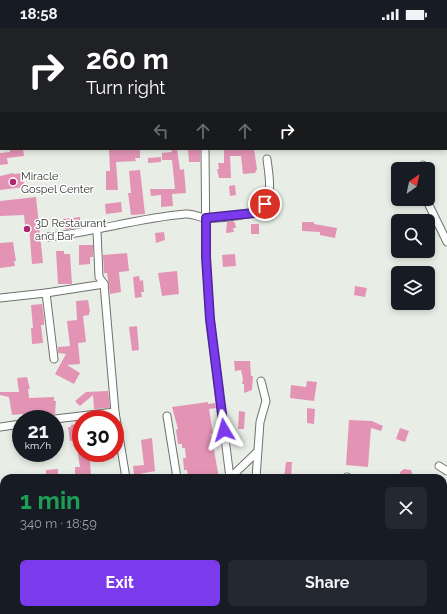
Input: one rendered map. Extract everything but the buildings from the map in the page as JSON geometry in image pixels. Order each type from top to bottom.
[{"type":"street","points":[[205,150],[206,257],[210,319],[229,474]]},
{"type":"street","points":[[48,237],[97,231],[124,223],[184,214],[195,214],[206,218],[254,213],[259,211],[265,204],[271,189],[267,159]]},
{"type":"street","points":[[429,206],[447,242]]},
{"type":"street","points":[[97,231],[99,277],[104,284],[115,410]]},
{"type":"street","points":[[0,298],[104,284]]},
{"type":"street","points":[[46,293],[54,359]]},
{"type":"street","points":[[256,474],[260,422],[266,401],[261,381]]},
{"type":"street","points":[[167,416],[176,474]]},
{"type":"street","points":[[0,426],[12,425]]},
{"type":"street","points":[[234,474],[257,452]]},
{"type":"street","points":[[123,462],[125,474]]},
{"type":"street","points":[[439,466],[447,471]]},
{"type":"place","name":"Miracle Gospel Center","points":[[13,182]]},
{"type":"place","name":"3D Restaurant and Bar","points":[[27,229]]},
{"type":"route","points":[[224,430],[210,319],[206,257],[206,218],[254,213],[259,211],[265,204]]}]
